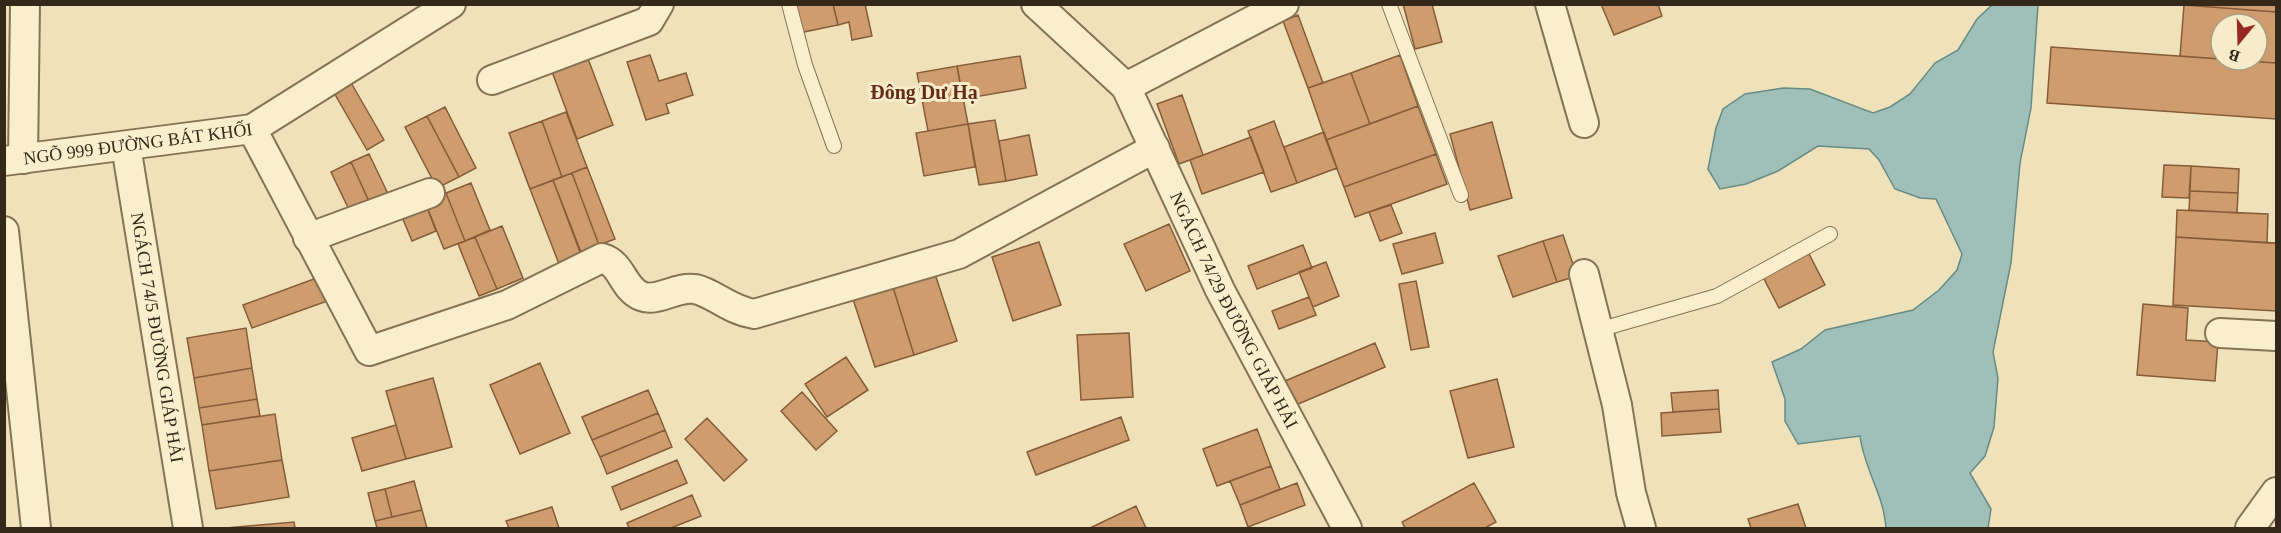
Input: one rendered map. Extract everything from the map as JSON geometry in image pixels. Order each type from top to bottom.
[{"type":"street","points":[[14,160],[25,4]]},
{"type":"street","name":"NGÕ 999 ĐƯỜNG BÁT KHỐI","points":[[14,160],[252,129],[451,4]]},
{"type":"street","points":[[492,80],[649,21],[659,4]]},
{"type":"street","points":[[1036,4],[1126,87],[1284,4]]},
{"type":"street","points":[[1551,4],[1584,123]]},
{"type":"street","name":"NGÁCH 74/29 ĐƯỜNG GIÁP HẢI","points":[[1126,87],[1220,290],[1347,528]]},
{"type":"street","points":[[252,129],[369,351],[507,305],[602,258],[613,263],[636,294],[644,297],[663,295],[676,289],[696,289],[722,304],[754,314],[959,254],[1155,148]]},
{"type":"street","name":"NGÁCH 74/5 ĐƯỜNG GIÁP HẢI","points":[[126,146],[188,528]]},
{"type":"street","points":[[308,238],[430,193]]},
{"type":"street","points":[[4,231],[36,528]]},
{"type":"street","points":[[1584,274],[1617,405],[1631,494],[1641,528]]},
{"type":"street","points":[[2220,333],[2277,336]]},
{"type":"street","points":[[2250,528],[2277,492]]},
{"type":"lane","points":[[789,4],[805,65],[834,146]]},
{"type":"lane","points":[[1389,4],[1461,195]]},
{"type":"lane","points":[[1598,330],[1717,296],[1830,234]]},
{"type":"water","points":[[1992,5],[2038,5],[2031,108],[2020,163],[2011,263],[1993,352],[1998,378],[1994,427],[1985,456],[1970,473],[1991,509],[1988,528],[1886,528],[1882,504],[1865,460],[1860,436],[1798,444],[1785,421],[1785,399],[1772,362],[1801,349],[1825,330],[1913,310],[1939,290],[1957,270],[1962,254],[1936,199],[1920,198],[1895,189],[1879,160],[1869,149],[1818,146],[1778,171],[1746,184],[1720,189],[1708,169],[1716,128],[1723,109],[1745,94],[1783,88],[1810,89],[1873,113],[1890,107],[1910,94],[1935,63],[1958,50],[1977,19]]},
{"type":"building","points":[[793,4],[833,4],[838,25],[799,33]]},
{"type":"building","points":[[833,4],[865,4],[872,36],[852,40],[849,22],[838,25]]},
{"type":"building","points":[[1403,4],[1432,4],[1442,42],[1415,49]]},
{"type":"building","points":[[1601,4],[1658,4],[1662,16],[1614,35]]},
{"type":"building","points":[[2176,4],[2276,4],[2276,12],[2184,5]]},
{"type":"building","points":[[2184,5],[2276,12],[2276,63],[2269,62],[2269,12],[2209,12],[2209,58],[2180,56]]},
{"type":"building","points":[[1298,15],[1323,83],[1308,88],[1283,21]]},
{"type":"building","points":[[2051,47],[2209,58],[2209,72],[2269,72],[2269,63],[2276,63],[2276,119],[2047,103]]},
{"type":"building","points":[[650,55],[659,81],[686,73],[693,95],[666,104],[669,113],[646,120],[627,62]]},
{"type":"building","points":[[1400,55],[1418,106],[1370,124],[1351,73]]},
{"type":"building","points":[[587,56],[613,125],[577,139],[551,69]]},
{"type":"building","points":[[1020,56],[1026,88],[963,99],[957,66]]},
{"type":"building","points":[[957,66],[968,124],[928,131],[917,73]]},
{"type":"building","points":[[1351,73],[1370,124],[1326,140],[1308,88]]},
{"type":"building","points":[[350,81],[384,140],[367,150],[333,91]]},
{"type":"building","points":[[1182,95],[1203,155],[1179,164],[1157,104]]},
{"type":"building","points":[[1418,106],[1436,154],[1344,187],[1326,140]]},
{"type":"building","points":[[445,107],[476,168],[459,177],[427,116]]},
{"type":"building","points":[[566,112],[587,167],[562,177],[542,121]]},
{"type":"building","points":[[427,116],[459,177],[437,188],[405,127]]},
{"type":"building","points":[[995,120],[1006,181],[979,185],[968,124]]},
{"type":"building","points":[[542,121],[562,177],[530,189],[509,133]]},
{"type":"building","points":[[1274,121],[1297,183],[1271,192],[1248,131]]},
{"type":"building","points":[[1492,122],[1512,198],[1470,210],[1450,134]]},
{"type":"building","points":[[968,124],[975,167],[924,176],[916,133]]},
{"type":"building","points":[[1324,132],[1337,168],[1297,183],[1284,147]]},
{"type":"building","points":[[1029,135],[1037,175],[1006,181],[999,141]]},
{"type":"building","points":[[1251,137],[1264,172],[1202,194],[1190,160]]},
{"type":"building","points":[[369,154],[391,200],[372,208],[351,162]]},
{"type":"building","points":[[1436,154],[1447,184],[1355,217],[1344,187]]},
{"type":"building","points":[[351,162],[372,208],[353,218],[331,172]]},
{"type":"building","points":[[2164,165],[2191,166],[2189,198],[2162,197]]},
{"type":"building","points":[[2191,166],[2239,169],[2238,193],[2190,191]]},
{"type":"building","points":[[587,167],[615,239],[599,245],[572,173]]},
{"type":"building","points":[[572,173],[599,245],[580,252],[553,180]]},
{"type":"building","points":[[553,180],[584,260],[561,269],[530,189]]},
{"type":"building","points":[[471,183],[490,230],[465,241],[446,193]]},
{"type":"building","points":[[2190,191],[2238,193],[2237,213],[2189,210]]},
{"type":"building","points":[[446,193],[465,241],[444,249],[425,202]]},
{"type":"building","points":[[425,202],[436,231],[412,241],[400,212]]},
{"type":"building","points":[[1391,205],[1402,233],[1380,241],[1369,212]]},
{"type":"building","points":[[2177,210],[2268,214],[2267,243],[2176,237]]},
{"type":"building","points":[[1169,224],[1190,271],[1146,291],[1124,244]]},
{"type":"building","points":[[502,226],[523,278],[497,289],[475,237]]},
{"type":"building","points":[[1435,233],[1443,263],[1402,274],[1393,244]]},
{"type":"building","points":[[1563,235],[1577,276],[1557,282],[1543,241]]},
{"type":"building","points":[[475,237],[497,289],[479,296],[458,244]]},
{"type":"building","points":[[2176,237],[2276,243],[2276,311],[2173,305]]},
{"type":"building","points":[[1543,241],[1557,282],[1513,297],[1498,256]]},
{"type":"building","points":[[1039,242],[1061,305],[1013,321],[992,257]]},
{"type":"building","points":[[1303,245],[1312,268],[1257,289],[1248,266]]},
{"type":"building","points":[[1807,250],[1825,285],[1779,308],[1761,273]]},
{"type":"building","points":[[1326,262],[1339,296],[1313,307],[1299,272]]},
{"type":"building","points":[[934,271],[957,341],[914,355],[892,284]]},
{"type":"building","points":[[322,276],[330,300],[252,328],[243,305]]},
{"type":"building","points":[[1416,281],[1429,347],[1411,350],[1399,284]]},
{"type":"building","points":[[892,284],[914,355],[875,367],[852,296]]},
{"type":"building","points":[[1309,297],[1316,315],[1279,329],[1272,311]]},
{"type":"building","points":[[2143,304],[2188,308],[2186,340],[2218,342],[2215,381],[2137,375]]},
{"type":"building","points":[[246,328],[252,368],[194,378],[187,338]]},
{"type":"building","points":[[1129,333],[1133,397],[1081,400],[1077,335]]},
{"type":"building","points":[[1375,343],[1385,367],[1296,405],[1285,381]]},
{"type":"building","points":[[846,357],[868,390],[827,417],[805,384]]},
{"type":"building","points":[[540,363],[570,433],[520,454],[490,385]]},
{"type":"building","points":[[252,368],[257,399],[199,408],[194,378]]},
{"type":"building","points":[[433,378],[452,447],[406,459],[386,391]]},
{"type":"building","points":[[1497,379],[1514,447],[1468,458],[1450,391]]},
{"type":"building","points":[[648,390],[658,413],[592,440],[582,417]]},
{"type":"building","points":[[1718,390],[1719,409],[1673,412],[1671,393]]},
{"type":"building","points":[[802,392],[837,431],[816,450],[781,411]]},
{"type":"building","points":[[257,399],[260,416],[202,425],[199,408]]},
{"type":"building","points":[[1719,409],[1721,432],[1662,436],[1661,413]]},
{"type":"building","points":[[658,413],[665,430],[600,457],[592,440]]},
{"type":"building","points":[[275,414],[282,460],[209,471],[202,425]]},
{"type":"building","points":[[1121,417],[1129,440],[1036,475],[1027,452]]},
{"type":"building","points":[[707,418],[747,460],[724,481],[685,439]]},
{"type":"building","points":[[396,425],[406,459],[362,471],[352,438]]},
{"type":"building","points":[[1257,429],[1271,466],[1217,486],[1203,449]]},
{"type":"building","points":[[665,430],[672,447],[607,474],[600,457]]},
{"type":"building","points":[[282,460],[289,497],[216,509],[209,471]]},
{"type":"building","points":[[677,460],[687,483],[621,510],[612,487]]},
{"type":"building","points":[[1271,466],[1280,489],[1240,505],[1230,481]]},
{"type":"building","points":[[414,481],[422,510],[392,517],[385,489]]},
{"type":"building","points":[[1297,483],[1305,505],[1248,527],[1240,505]]},
{"type":"building","points":[[1474,483],[1496,522],[1485,528],[1405,528],[1402,522]]},
{"type":"building","points":[[385,489],[392,517],[375,521],[368,493]]},
{"type":"building","points":[[692,495],[701,516],[671,528],[629,528],[627,523]]},
{"type":"building","points":[[1798,504],[1806,528],[1751,528],[1748,519]]},
{"type":"building","points":[[1136,506],[1146,528],[1090,528]]},
{"type":"building","points":[[552,507],[559,528],[509,528],[506,521]]},
{"type":"building","points":[[422,510],[427,528],[377,528],[375,521]]},
{"type":"building","points":[[294,522],[295,528],[226,528]]},
{"type":"district","name":"Đông Dư Hạ","points":[[924,92]]}]
